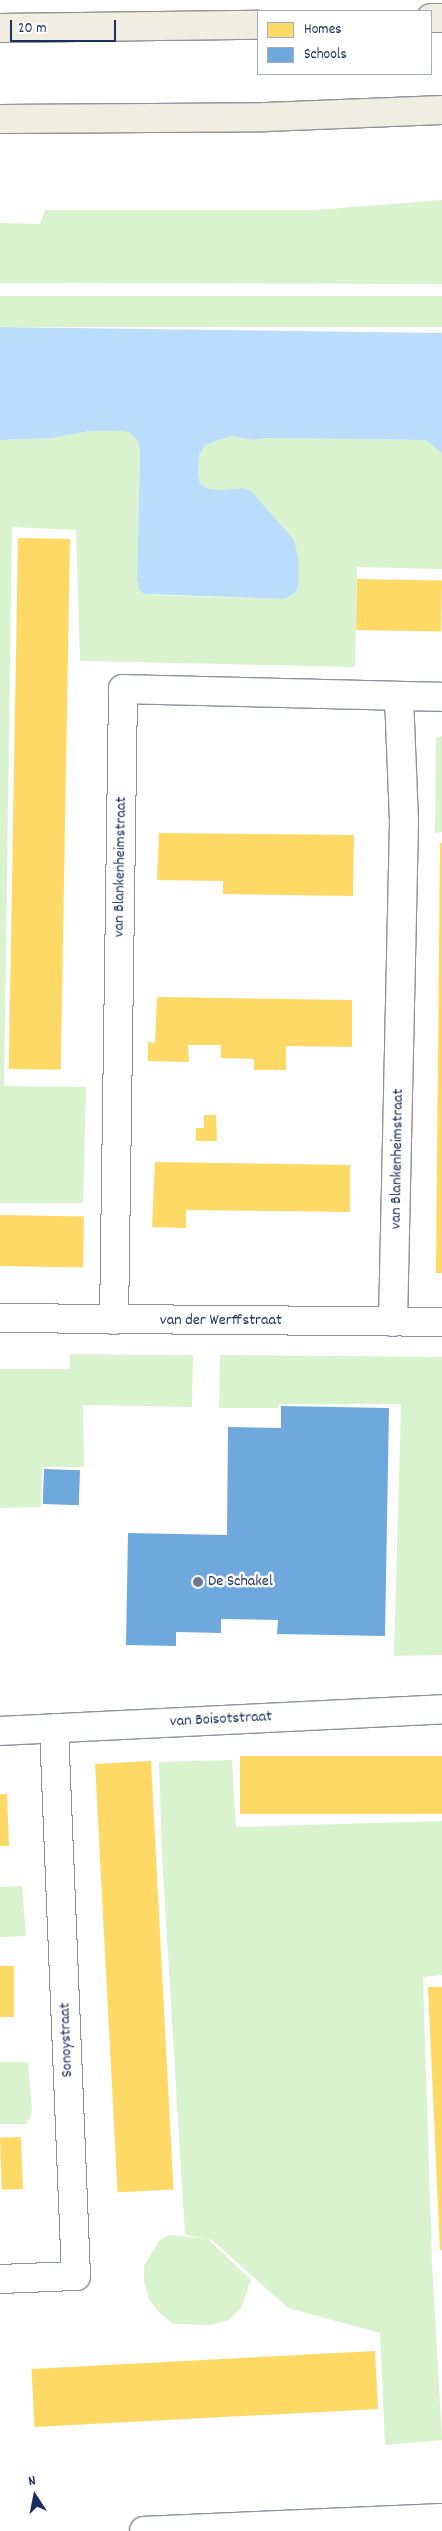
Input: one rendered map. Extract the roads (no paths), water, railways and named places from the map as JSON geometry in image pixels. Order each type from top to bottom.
[{"type":"highway","points":[[0,28],[257,25]]},
{"type":"highway","points":[[0,120],[266,117],[442,110]]},
{"type":"street","name":"van Blankenheimstraat","points":[[114,1320],[123,690],[442,697]]},
{"type":"street","name":"van Blankenheimstraat","points":[[393,1322],[404,831],[399,696]]},
{"type":"street","name":"van der Werffstraat","points":[[0,1318],[442,1322]]},
{"type":"street","name":"van Boisotstraat","points":[[0,1731],[442,1710]]},
{"type":"street","name":"Sonoystraat","points":[[0,2279],[76,2276],[54,1728]]},
{"type":"street","points":[[144,2531],[442,2518]]},
{"type":"water","points":[[0,327],[442,333],[442,453],[425,440],[269,438],[253,440],[231,436],[205,445],[199,456],[198,474],[200,484],[207,488],[219,490],[243,488],[251,491],[294,540],[299,561],[298,588],[295,593],[284,599],[144,594],[139,590],[137,580],[140,450],[137,440],[130,433],[122,431],[89,431],[53,438],[0,440]]},
{"type":"place","name":"De Schakel","points":[[198,1582]]}]
